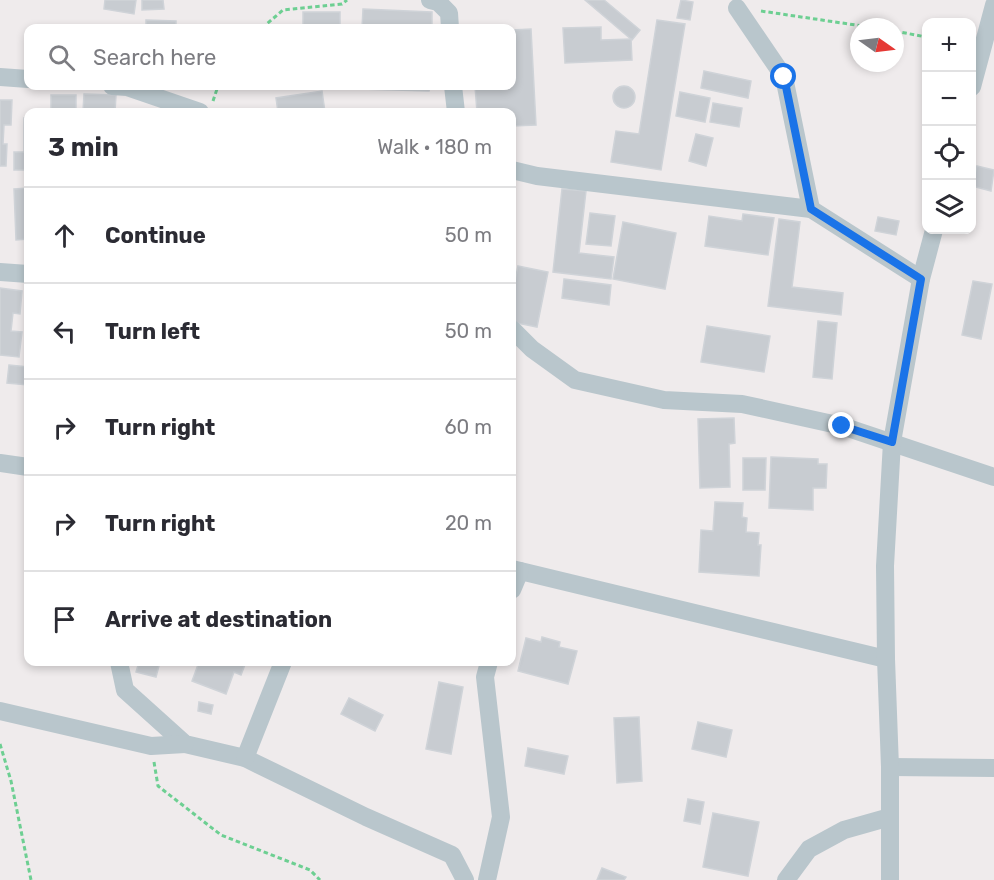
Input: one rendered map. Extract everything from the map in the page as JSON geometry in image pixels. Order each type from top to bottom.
[{"type":"street","points":[[430,0],[438,2],[449,13],[450,24]]},
{"type":"street","points":[[976,72],[994,4]]},
{"type":"street","points":[[737,8],[784,77],[811,209]]},
{"type":"street","points":[[0,76],[24,79]]},
{"type":"street","points":[[136,90],[188,108]]},
{"type":"street","points":[[453,90],[456,108]]},
{"type":"street","points":[[516,171],[537,176],[811,209],[921,279]]},
{"type":"street","points":[[890,880],[885,566],[892,442],[921,279],[933,234]]},
{"type":"street","points":[[0,272],[24,274]]},
{"type":"street","points":[[516,333],[532,349],[575,380],[664,400],[742,404],[842,426],[994,477]]},
{"type":"street","points":[[0,463],[24,466]]},
{"type":"street","points":[[516,570],[886,659]]},
{"type":"street","points":[[120,666],[125,690],[184,744]]},
{"type":"street","points":[[245,758],[281,666]]},
{"type":"street","points":[[487,880],[501,818],[485,677],[488,666]]},
{"type":"street","points":[[0,711],[151,746],[184,744],[245,758],[366,817],[452,855],[465,880]]},
{"type":"street","points":[[890,767],[994,768]]},
{"type":"street","points":[[786,880],[809,849],[844,830],[890,817]]},
{"type":"path","points":[[267,24],[283,10],[342,4],[347,0]]},
{"type":"path","points":[[737,8],[850,24]]},
{"type":"path","points":[[904,33],[922,36]]},
{"type":"path","points":[[0,744],[11,781],[31,880]]},
{"type":"path","points":[[151,746],[158,786],[220,835],[310,870],[320,880]]},
{"type":"building","points":[[105,0],[136,0],[134,14],[104,9]]},
{"type":"building","points":[[142,0],[163,0],[164,9],[142,10]]},
{"type":"building","points":[[585,0],[604,0],[640,30],[632,40]]},
{"type":"building","points":[[681,0],[693,2],[690,20],[677,18]]},
{"type":"building","points":[[363,9],[432,12],[432,24],[362,24]]},
{"type":"building","points":[[303,12],[340,12],[340,24],[303,24]]},
{"type":"building","points":[[146,20],[176,21],[176,24],[146,24]]},
{"type":"building","points":[[657,20],[685,24],[661,170],[611,162],[616,131],[639,134]]},
{"type":"building","points":[[601,27],[601,40],[631,39],[632,60],[565,63],[563,28]]},
{"type":"building","points":[[531,29],[536,125],[516,126],[516,108],[477,108],[475,90],[516,90],[516,30]]},
{"type":"building","points":[[704,71],[751,81],[748,98],[701,88]]},
{"type":"building","points":[[624,86],[632,89],[635,97],[632,105],[624,108],[616,105],[613,97],[616,89]]},
{"type":"building","points":[[322,91],[324,108],[277,108],[276,98]]},
{"type":"building","points":[[680,92],[710,98],[705,122],[676,116]]},
{"type":"building","points":[[84,94],[116,95],[115,108],[83,108]]},
{"type":"building","points":[[51,95],[76,95],[76,108],[51,108]]},
{"type":"building","points":[[0,100],[12,100],[11,125],[4,125],[3,144],[7,144],[6,166],[0,166]]},
{"type":"building","points":[[713,103],[742,108],[739,127],[710,122]]},
{"type":"building","points":[[696,134],[713,138],[706,166],[689,161]]},
{"type":"building","points":[[14,152],[24,152],[24,170],[14,170]]},
{"type":"building","points":[[977,166],[994,170],[991,191],[976,187]]},
{"type":"building","points":[[24,188],[24,239],[16,240],[14,189]]},
{"type":"building","points":[[562,189],[586,191],[579,253],[614,257],[611,279],[553,272]]},
{"type":"building","points":[[590,213],[615,216],[611,246],[586,244]]},
{"type":"building","points":[[743,214],[774,218],[768,255],[705,246],[709,216],[742,221]]},
{"type":"building","points":[[878,217],[899,221],[896,235],[875,231]]},
{"type":"building","points":[[779,219],[800,222],[792,287],[843,293],[841,315],[768,306]]},
{"type":"building","points":[[623,222],[676,233],[665,289],[613,279]]},
{"type":"building","points":[[518,266],[548,272],[537,327],[516,323]]},
{"type":"building","points":[[564,279],[611,285],[609,305],[562,298]]},
{"type":"building","points":[[973,281],[992,284],[981,339],[962,335]]},
{"type":"building","points":[[0,288],[22,291],[20,314],[13,313],[11,331],[22,332],[19,357],[0,355]]},
{"type":"building","points":[[818,321],[837,323],[832,379],[813,377]]},
{"type":"building","points":[[707,326],[770,336],[764,372],[701,362]]},
{"type":"building","points":[[9,365],[24,367],[24,385],[7,383]]},
{"type":"building","points":[[734,418],[735,443],[729,444],[730,487],[700,488],[698,419]]},
{"type":"building","points":[[771,457],[818,459],[818,464],[827,464],[826,488],[813,488],[813,510],[769,508]]},
{"type":"building","points":[[743,458],[766,458],[765,490],[743,490]]},
{"type":"building","points":[[715,502],[743,503],[742,517],[747,518],[746,532],[759,533],[758,545],[761,545],[759,576],[699,572],[701,530],[713,531]]},
{"type":"building","points":[[542,637],[560,642],[559,647],[577,651],[568,684],[518,671],[526,638],[541,642]]},
{"type":"building","points":[[138,666],[159,666],[156,677],[136,672]]},
{"type":"building","points":[[198,666],[244,666],[241,675],[234,672],[226,694],[192,681]]},
{"type":"building","points":[[439,682],[463,687],[451,754],[426,749]]},
{"type":"building","points":[[349,698],[383,715],[375,731],[341,714]]},
{"type":"building","points":[[199,702],[213,705],[211,714],[198,711]]},
{"type":"building","points":[[639,717],[642,781],[617,783],[614,718]]},
{"type":"building","points":[[698,722],[732,730],[726,757],[692,749]]},
{"type":"building","points":[[528,748],[568,756],[564,774],[525,766]]},
{"type":"building","points":[[688,799],[704,802],[700,824],[684,821]]},
{"type":"building","points":[[713,813],[759,822],[748,876],[703,867]]},
{"type":"building","points":[[602,868],[626,877],[624,880],[597,880]]},
{"type":"route","points":[[784,77],[811,209],[921,279],[892,442],[842,426]]}]
